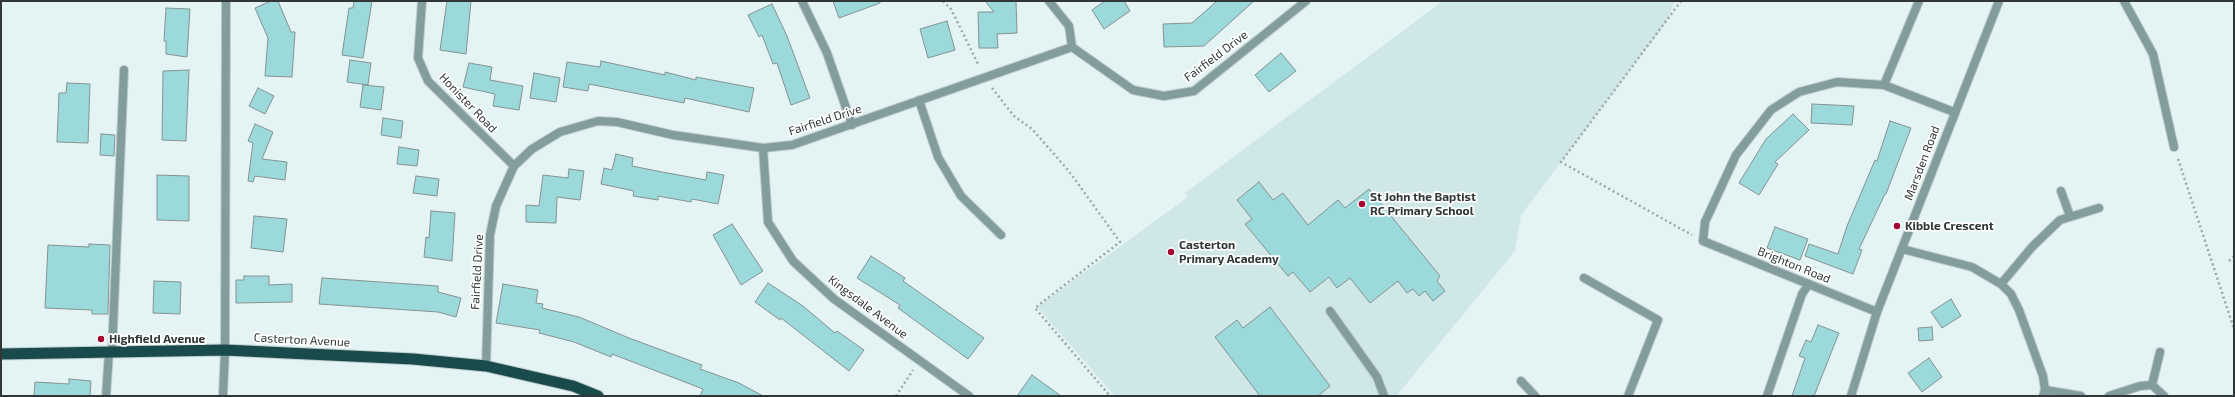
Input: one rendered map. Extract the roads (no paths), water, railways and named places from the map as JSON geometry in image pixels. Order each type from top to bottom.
[{"type":"highway","name":"Casterton Avenue","points":[[1,354],[225,350],[413,359],[486,366],[573,386],[598,396]]},
{"type":"street","points":[[223,396],[225,350],[226,1]]},
{"type":"street","name":"Honister Road","points":[[422,1],[418,58],[428,81],[514,166]]},
{"type":"street","points":[[802,1],[827,53],[852,125]]},
{"type":"street","points":[[1049,1],[1069,26],[1072,47]]},
{"type":"street","name":"Fairfield Drive","points":[[486,366],[490,235],[496,206],[514,166],[532,148],[560,132],[598,121],[617,122],[673,136],[763,148],[792,145],[1072,47],[1132,90],[1164,96],[1179,94],[1194,91],[1306,1]]},
{"type":"street","points":[[1918,1],[1884,86],[1954,112]]},
{"type":"street","points":[[2124,1],[2153,54],[2174,147]]},
{"type":"street","name":"Marsden Road","points":[[1851,396],[1877,312],[1954,112],[1998,5]]},
{"type":"street","points":[[106,396],[111,352],[124,70]]},
{"type":"street","name":"Brighton Road","points":[[1877,312],[1703,241],[1705,222],[1736,155],[1771,110],[1799,92],[1837,82],[1884,86]]},
{"type":"street","points":[[919,100],[938,157],[961,196],[1001,235]]},
{"type":"street","name":"Kingsdale Avenue","points":[[763,148],[768,222],[793,261],[834,299],[969,396]]},
{"type":"street","points":[[2061,190],[2070,216]]},
{"type":"street","points":[[2001,284],[2048,230],[2060,220],[2099,208]]},
{"type":"street","points":[[1902,249],[1972,267],[2001,284],[2011,294],[2019,310],[2043,376],[2044,393],[2081,396]]},
{"type":"street","points":[[1584,278],[1658,320],[1628,396]]},
{"type":"street","points":[[1767,396],[1802,294],[1809,284]]},
{"type":"street","points":[[1330,311],[1377,377],[1384,396]]},
{"type":"street","points":[[2152,385],[2160,352]]},
{"type":"street","points":[[1521,381],[1535,396]]},
{"type":"street","points":[[2109,396],[2140,386],[2152,385],[2164,396]]},
{"type":"place","name":"St John the Baptist RC Primary School","points":[[1362,204]]},
{"type":"place","name":"Kibble Crescent","points":[[1897,226]]},
{"type":"place","name":"Casterton Primary Academy","points":[[1171,252]]},
{"type":"place","name":"Highfield Avenue","points":[[101,339]]}]
